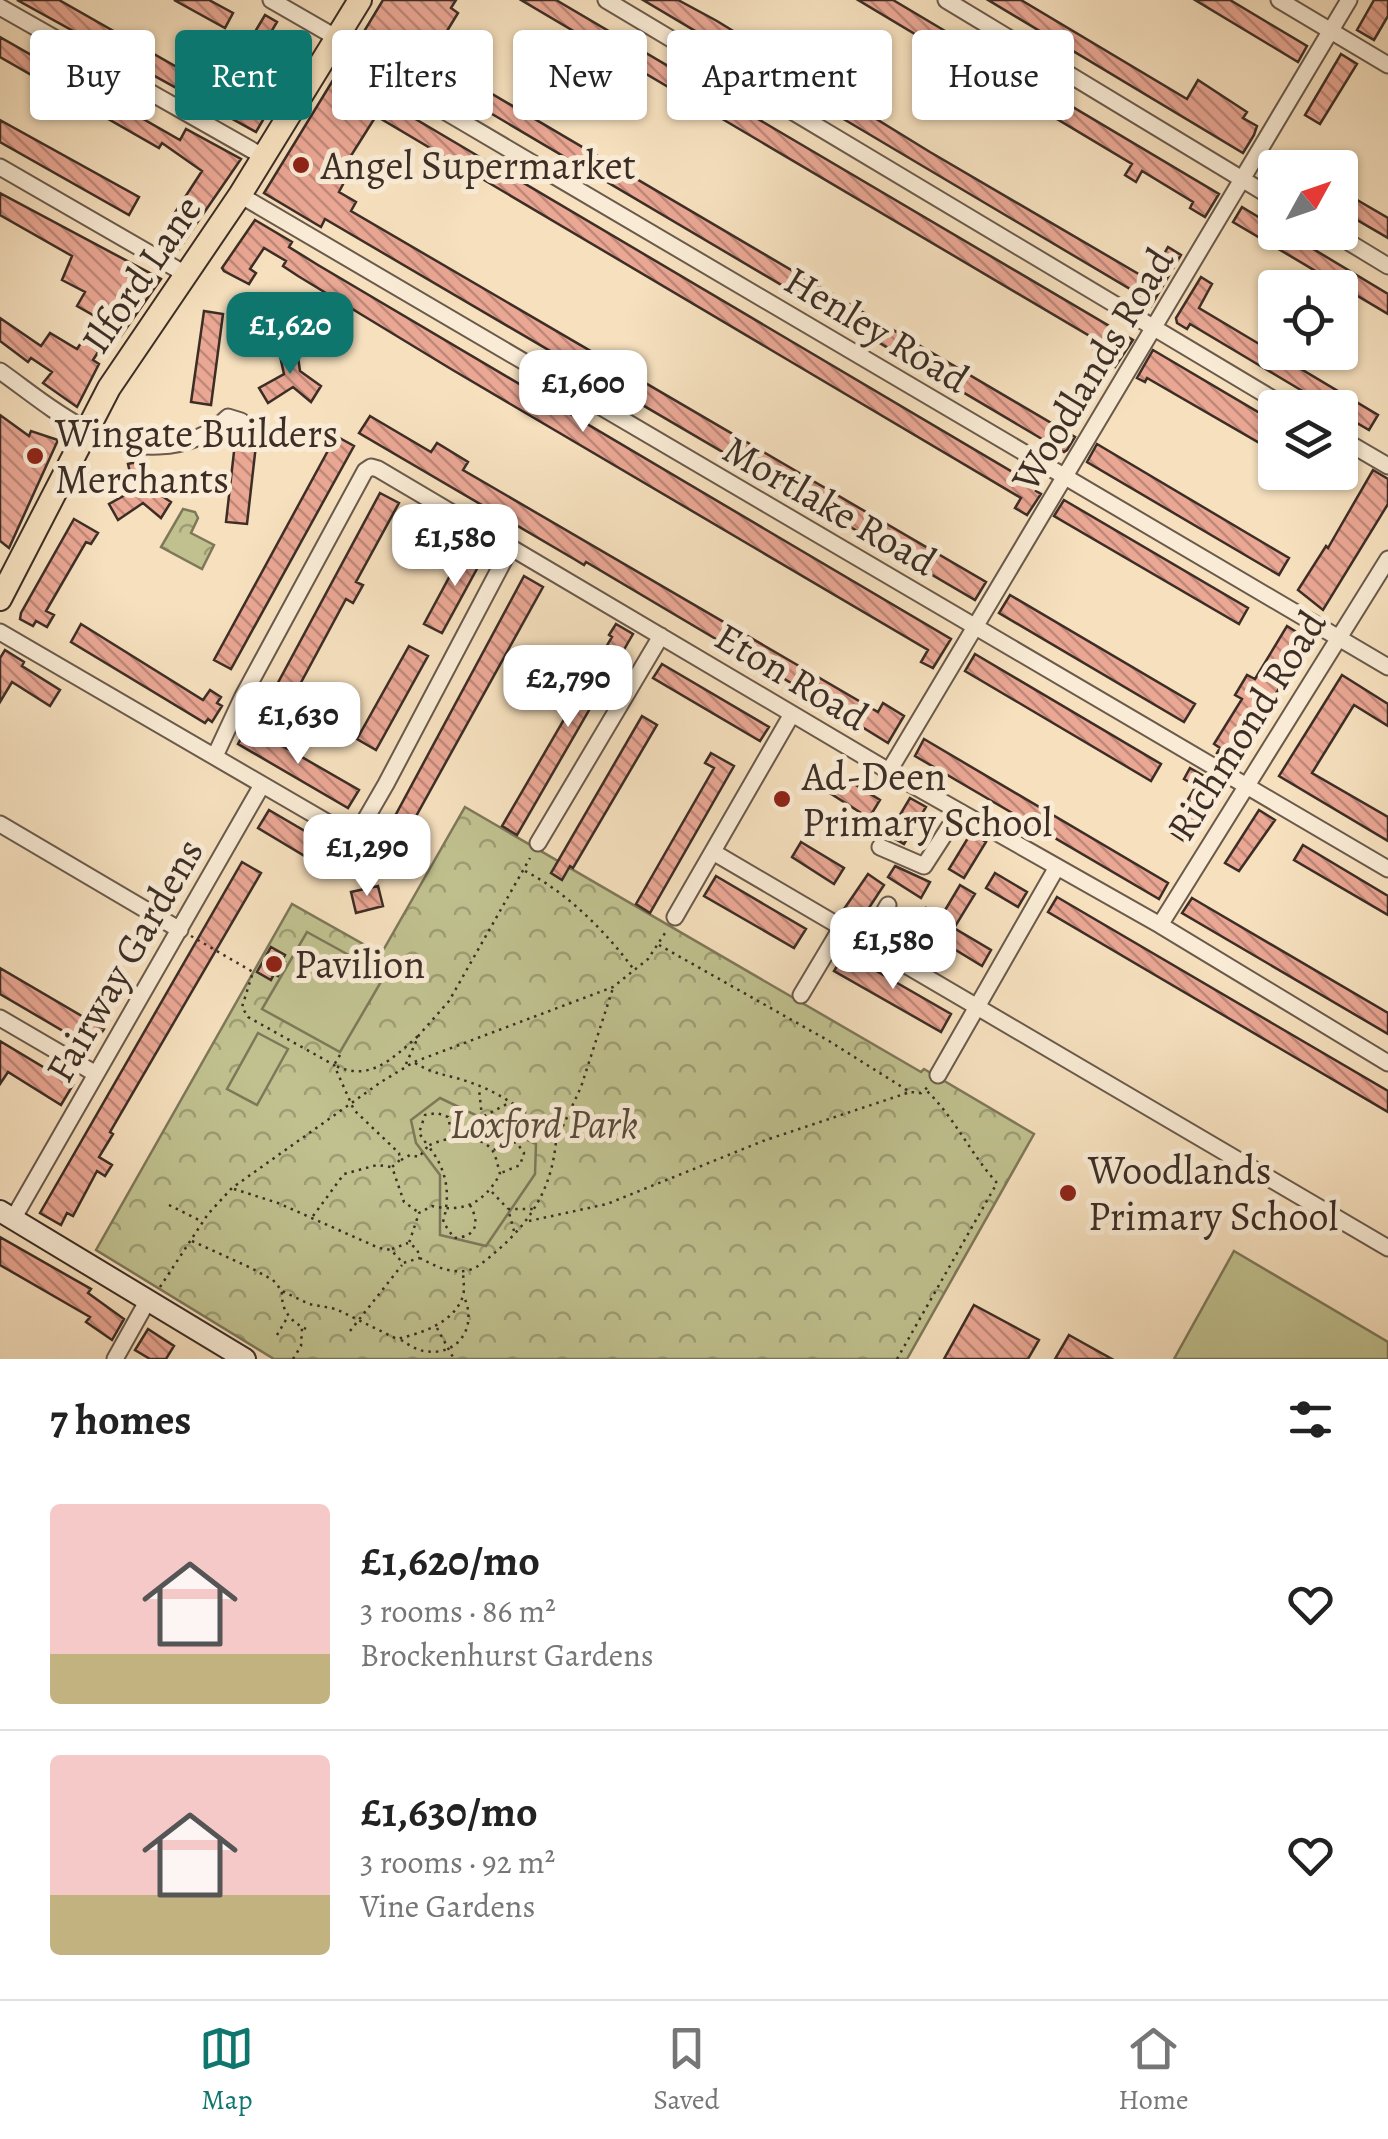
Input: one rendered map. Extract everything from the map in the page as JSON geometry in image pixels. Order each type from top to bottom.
[{"type":"main road","name":"Ilford Lane","points":[[342,30],[360,0]]},
{"type":"main road","name":"Ilford Lane","points":[[0,599],[8,565],[134,348],[240,195],[332,47]]},
{"type":"street","name":"Henley Road","points":[[271,0],[332,40]]},
{"type":"street","points":[[606,0],[1258,390]]},
{"type":"street","points":[[946,0],[1258,189]]},
{"type":"street","points":[[1279,0],[1388,66]]},
{"type":"street","name":"Woodlands Road","points":[[889,771],[1349,0]]},
{"type":"street","points":[[0,8],[264,157]]},
{"type":"street","name":"Henley Road","points":[[466,120],[1388,667]]},
{"type":"street","points":[[0,167],[187,274]]},
{"type":"street","name":"Mortlake Road","points":[[240,195],[1388,869]]},
{"type":"street","points":[[1358,248],[1388,266]]},
{"type":"street","points":[[0,371],[85,430],[134,446],[160,447],[192,440],[228,417],[241,421]]},
{"type":"street","points":[[1358,448],[1388,466]]},
{"type":"street","name":"Eton Road","points":[[214,756],[252,678],[365,471],[371,467],[1160,925],[1388,1062]]},
{"type":"street","points":[[0,632],[349,835],[360,829],[386,784],[510,546]]},
{"type":"street","name":"Richmond Road","points":[[1160,925],[1388,558]]},
{"type":"street","points":[[538,843],[661,636]]},
{"type":"street","points":[[675,918],[792,714]]},
{"type":"street","name":"Fairway Gardens","points":[[7,1215],[96,1074],[262,785]]},
{"type":"street","points":[[880,847],[924,866],[960,812]]},
{"type":"street","points":[[0,824],[180,930]]},
{"type":"street","points":[[713,852],[1388,1248]]},
{"type":"street","points":[[938,1075],[1057,866]]},
{"type":"street","points":[[867,942],[888,904]]},
{"type":"street","points":[[801,994],[841,928]]},
{"type":"street","points":[[0,1018],[96,1074]]},
{"type":"street","points":[[7,1215],[245,1359]]},
{"type":"street","points":[[115,1359],[150,1301]]},
{"type":"path","points":[[180,930],[253,972],[242,1007],[248,1017],[348,1072],[374,1069],[441,1014],[538,843]]},
{"type":"path","points":[[524,870],[540,878],[585,915],[636,971]]},
{"type":"path","points":[[150,1301],[203,1222],[232,1188],[350,1104],[414,1062],[613,987],[636,971],[658,944],[910,1092]]},
{"type":"path","points":[[408,1243],[420,1258],[442,1270],[464,1271],[482,1263],[527,1222],[548,1185],[556,1141],[581,1087],[613,987]]},
{"type":"path","points":[[449,988],[455,991]]},
{"type":"path","points":[[405,1068],[419,1035]]},
{"type":"path","points":[[334,1065],[340,1056]]},
{"type":"path","points":[[414,1062],[436,1075],[478,1086],[538,1120],[556,1141]]},
{"type":"path","points":[[334,1065],[350,1104],[399,1154],[400,1160]]},
{"type":"path","points":[[527,1222],[607,1204],[763,1141],[910,1092],[921,1093],[938,1075]]},
{"type":"path","points":[[476,1141],[482,1117],[478,1086]]},
{"type":"path","points":[[897,1359],[997,1183],[973,1154],[951,1116],[925,1089]]},
{"type":"path","points":[[482,1117],[510,1104]]},
{"type":"path","points":[[452,1138],[448,1116],[426,1114],[419,1133],[445,1174],[445,1229],[454,1238],[463,1237],[477,1226],[470,1205]]},
{"type":"path","points":[[312,1218],[344,1174],[377,1165],[392,1167],[410,1156],[419,1157],[428,1146],[452,1138],[476,1141],[493,1151],[500,1174]]},
{"type":"path","points":[[232,1188],[312,1218],[366,1244],[391,1250],[408,1243],[419,1213],[432,1206],[446,1211],[470,1205],[490,1191],[500,1174],[520,1166],[524,1152],[517,1144],[506,1141],[493,1151]]},
{"type":"path","points":[[392,1167],[404,1202],[419,1213]]},
{"type":"path","points":[[490,1191],[508,1210],[515,1234]]},
{"type":"path","points":[[169,1205],[203,1222]]},
{"type":"path","points":[[508,1210],[534,1209]]},
{"type":"path","points":[[191,1240],[251,1268],[309,1304],[336,1308],[422,1351],[447,1350],[460,1341],[471,1320],[463,1296],[464,1271]]},
{"type":"path","points":[[391,1250],[402,1264]]},
{"type":"path","points":[[350,1331],[402,1264],[420,1258]]},
{"type":"path","points":[[282,1290],[281,1302],[288,1317],[304,1329],[301,1346],[293,1359]]},
{"type":"path","points":[[397,1339],[436,1327],[463,1296]]},
{"type":"path","points":[[277,1336],[288,1317]]},
{"type":"path","points":[[436,1327],[454,1359]]},
{"type":"green space","points":[[183,509],[195,512],[198,518],[191,533],[214,545],[202,569],[161,547]]},
{"type":"green space","name":"Loxford Park","points":[[465,807],[1034,1134],[907,1359],[274,1359],[96,1250],[292,904],[381,954]]},
{"type":"green space","points":[[307,932],[385,975],[340,1052],[262,1009]]},
{"type":"green space","points":[[258,1033],[288,1049],[257,1105],[227,1089]]},
{"type":"green space","points":[[440,1098],[536,1144],[535,1174],[486,1246],[440,1235],[440,1175],[416,1143],[411,1120]]},
{"type":"green space","points":[[1234,1251],[1388,1342],[1388,1359],[1174,1359]]},
{"type":"building","points":[[17,0],[59,0],[112,30],[71,30]]},
{"type":"building","points":[[174,0],[209,0],[233,13],[225,28]]},
{"type":"building","points":[[383,0],[456,0],[451,8],[458,13],[448,30],[365,30]]},
{"type":"building","points":[[521,0],[556,0],[607,30],[572,30]]},
{"type":"building","points":[[643,0],[678,0],[732,30],[694,30]]},
{"type":"building","points":[[858,0],[893,0],[943,30],[912,32]]},
{"type":"building","points":[[988,0],[1021,0],[1071,30],[1038,30]]},
{"type":"building","points":[[1195,0],[1230,0],[1307,46],[1298,62]]},
{"type":"building","points":[[1374,0],[1388,0],[1388,16],[1374,40],[1357,30]]},
{"type":"building","points":[[265,15],[277,22],[272,30],[256,30]]},
{"type":"building","points":[[1074,32],[1187,99],[1198,80],[1247,112],[1243,118],[1257,126],[1243,153],[1074,52]]},
{"type":"building","points":[[0,37],[30,54],[30,74],[0,57]]},
{"type":"building","points":[[647,54],[667,65],[667,86],[647,74]]},
{"type":"building","points":[[1341,54],[1357,64],[1320,124],[1305,115]]},
{"type":"building","points":[[155,55],[175,66],[175,87],[155,76]]},
{"type":"building","points":[[332,82],[332,120],[373,120],[347,162],[353,165],[339,192],[356,202],[351,211],[986,582],[975,600],[325,219],[321,227],[264,193]]},
{"type":"building","points":[[493,94],[513,106],[513,120],[536,120],[1075,437],[1064,452],[493,115]]},
{"type":"building","points":[[1074,108],[1219,194],[1205,217],[1190,208],[1193,202],[1142,171],[1136,182],[1125,175],[1132,164],[1058,120],[1074,120]]},
{"type":"building","points":[[0,120],[139,197],[129,215],[0,142]]},
{"type":"building","points":[[110,120],[145,120],[180,140],[186,129],[241,159],[177,252],[159,241],[159,237],[202,171],[162,143],[159,148]]},
{"type":"building","points":[[234,120],[263,120],[256,132]]},
{"type":"building","points":[[383,120],[417,120],[1038,487],[1036,491],[1041,494],[1027,515],[1015,508],[1021,498]]},
{"type":"building","points":[[724,120],[760,120],[1133,340],[1115,367],[1093,349],[1098,341]]},
{"type":"building","points":[[845,120],[878,120],[1149,280],[1168,247],[1181,255],[1151,306],[1138,298],[1140,295]]},
{"type":"building","points":[[0,193],[161,279],[121,336],[113,329],[93,360],[99,364],[77,407],[43,383],[52,372],[31,358],[28,362],[0,341],[0,318],[41,346],[50,333],[77,349],[98,318],[77,306],[85,292],[62,280],[72,256],[0,215]]},
{"type":"building","points":[[1358,200],[1388,218],[1388,238],[1358,220]]},
{"type":"building","points":[[1242,207],[1258,217],[1258,237],[1233,222]]},
{"type":"building","points":[[255,220],[292,242],[289,247],[318,265],[951,639],[933,668],[921,662],[928,650],[451,369],[298,276],[283,266],[286,261],[264,248],[250,269],[256,273],[249,284],[224,271],[222,268]]},
{"type":"building","points":[[1280,250],[1315,250],[1348,270],[1314,270]]},
{"type":"building","points":[[1358,276],[1388,294],[1388,314],[1358,296]]},
{"type":"building","points":[[1201,277],[1212,284],[1199,308],[1258,343],[1258,365],[1190,324],[1187,329],[1176,318]]},
{"type":"building","points":[[204,311],[223,314],[211,405],[191,402]]},
{"type":"building","points":[[296,343],[300,371],[321,386],[311,402],[293,387],[268,403],[259,388],[284,374],[278,347]]},
{"type":"building","points":[[1153,350],[1258,412],[1258,442],[1147,378],[1145,382],[1137,378]]},
{"type":"building","points":[[1267,370],[1303,370],[1336,390],[1301,390]]},
{"type":"building","points":[[1358,403],[1378,415],[1369,430],[1358,424]]},
{"type":"building","points":[[0,415],[29,436],[31,431],[58,440],[9,548],[0,541]]},
{"type":"building","points":[[370,416],[431,452],[437,443],[468,462],[463,470],[878,712],[883,703],[904,716],[888,743],[765,667],[759,670],[758,664],[586,562],[584,565],[359,433]]},
{"type":"building","points":[[236,434],[257,436],[247,524],[226,522]]},
{"type":"building","points":[[336,436],[354,446],[231,669],[214,660]]},
{"type":"building","points":[[1097,444],[1289,558],[1279,575],[1087,462]]},
{"type":"building","points":[[145,460],[150,488],[171,502],[161,518],[143,503],[118,520],[109,504],[134,490],[128,464]]},
{"type":"building","points":[[1373,470],[1388,479],[1388,504],[1323,610],[1298,590],[1328,548]]},
{"type":"building","points":[[380,493],[399,503],[356,582],[363,585],[353,603],[346,599],[291,701],[273,692]]},
{"type":"building","points":[[1064,500],[1248,608],[1239,624],[1054,516]]},
{"type":"building","points":[[74,519],[98,533],[91,544],[86,542],[46,611],[54,615],[47,627],[36,621],[33,626],[20,619],[21,613]]},
{"type":"building","points":[[467,544],[485,554],[442,633],[424,624]]},
{"type":"building","points":[[524,576],[543,587],[389,865],[373,857]]},
{"type":"building","points":[[1010,595],[1195,704],[1184,722],[999,613]]},
{"type":"building","points":[[81,624],[203,700],[210,690],[221,697],[217,703],[222,706],[212,722],[208,719],[205,723],[71,642]]},
{"type":"building","points":[[616,624],[633,634],[517,835],[502,826]]},
{"type":"building","points":[[1287,626],[1309,640],[1233,763],[1217,753],[1220,748],[1214,744],[1242,699],[1235,695],[1247,675],[1255,679]]},
{"type":"building","points":[[409,646],[428,656],[376,750],[357,739]]},
{"type":"building","points":[[5,650],[60,690],[50,706],[12,682],[0,702],[0,658]]},
{"type":"building","points":[[975,654],[1161,764],[1151,781],[965,671]]},
{"type":"building","points":[[662,664],[769,727],[760,741],[653,678]]},
{"type":"building","points":[[1342,675],[1388,704],[1388,726],[1354,705],[1312,773],[1388,817],[1388,841],[1279,776]]},
{"type":"building","points":[[642,716],[657,725],[573,868],[570,866],[562,880],[551,873]]},
{"type":"building","points":[[248,726],[359,790],[348,808],[238,744]]},
{"type":"building","points":[[924,739],[1168,883],[1159,899],[915,756]]},
{"type":"building","points":[[711,753],[734,766],[650,913],[636,904],[714,768],[705,763]]},
{"type":"building","points":[[1190,768],[1218,784],[1184,841],[1169,831],[1196,786],[1184,779]]},
{"type":"building","points":[[833,771],[880,800],[869,818],[822,788]]},
{"type":"building","points":[[910,798],[926,807],[904,844],[888,835]]},
{"type":"building","points":[[269,810],[349,857],[338,876],[258,828]]},
{"type":"building","points":[[1259,810],[1275,820],[1239,871],[1225,863]]},
{"type":"building","points":[[971,833],[986,842],[964,878],[949,869]]},
{"type":"building","points":[[801,842],[844,868],[834,884],[792,857]]},
{"type":"building","points":[[1303,845],[1388,896],[1388,915],[1294,860]]},
{"type":"building","points":[[242,862],[261,873],[110,1132],[113,1134],[99,1157],[112,1165],[105,1176],[97,1171],[73,1216],[67,1213],[61,1225],[40,1213]]},
{"type":"building","points":[[895,866],[930,882],[921,898],[888,877]]},
{"type":"building","points":[[995,873],[1027,892],[1018,907],[986,888]]},
{"type":"building","points":[[868,874],[884,885],[859,923],[842,912]]},
{"type":"building","points":[[716,876],[806,929],[794,948],[704,896]]},
{"type":"building","points":[[960,885],[975,894],[954,928],[991,950],[982,966],[931,935],[919,956],[903,948],[926,908],[941,917]]},
{"type":"building","points":[[378,886],[383,906],[356,913],[351,892]]},
{"type":"building","points":[[1057,897],[1388,1091],[1388,1112],[1048,912]]},
{"type":"building","points":[[1192,898],[1388,1013],[1388,1034],[1182,913]]},
{"type":"building","name":"Pavilion","points":[[271,947],[285,955],[285,962],[278,976],[274,974],[271,980],[257,972]]},
{"type":"building","points":[[845,953],[951,1014],[941,1032],[834,971]]},
{"type":"building","points":[[0,968],[104,1029],[92,1048],[0,994]]},
{"type":"building","points":[[0,1041],[73,1085],[61,1105],[8,1072],[0,1084]]},
{"type":"building","points":[[0,1237],[91,1289],[88,1293],[124,1319],[112,1340],[86,1322],[90,1317],[0,1265]]},
{"type":"building","points":[[974,1305],[1039,1340],[1028,1359],[944,1359]]},
{"type":"building","points":[[148,1329],[174,1346],[166,1359],[150,1359],[135,1350]]},
{"type":"building","points":[[1069,1335],[1112,1359],[1055,1359]]},
{"type":"place","name":"Angel Supermarket","points":[[301,165]]},
{"type":"place","name":"Wingate Builders Merchants","points":[[35,456]]},
{"type":"place","name":"Ad-Deen Primary School","points":[[782,799]]},
{"type":"place","name":"Pavilion","points":[[274,964]]},
{"type":"place","name":"Woodlands Primary School","points":[[1068,1193]]}]
